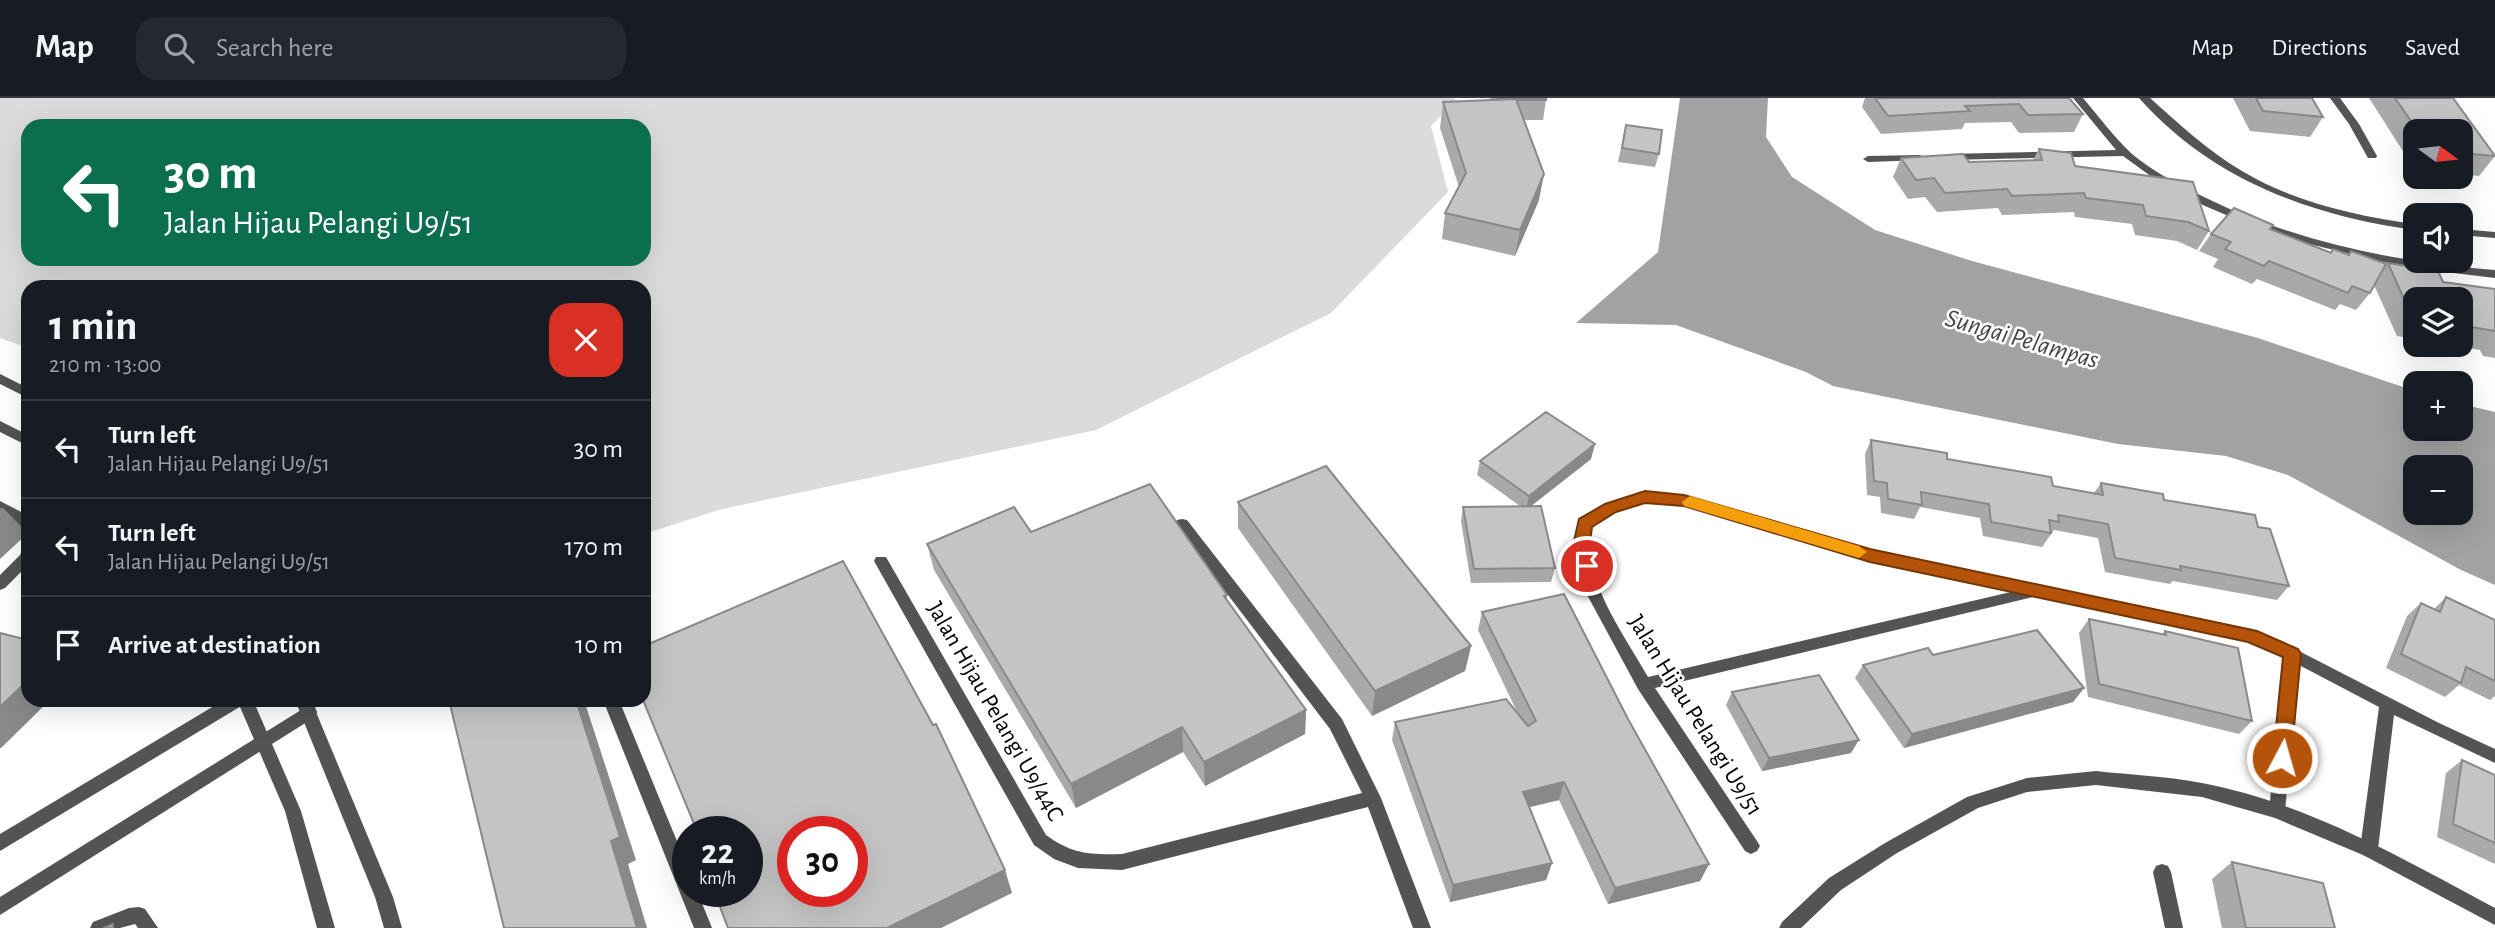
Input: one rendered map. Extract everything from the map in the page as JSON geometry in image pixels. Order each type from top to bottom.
[{"type":"street","points":[[2078,98],[2109,136],[2127,153],[2181,189],[2280,231],[2324,245],[2433,267],[2495,274]]},
{"type":"street","points":[[2144,98],[2193,142],[2242,176],[2306,202],[2388,225],[2403,226]]},
{"type":"street","points":[[2335,98],[2372,156]]},
{"type":"street","points":[[1868,159],[2127,153]]},
{"type":"street","points":[[2473,233],[2495,235]]},
{"type":"street","points":[[0,378],[21,390]]},
{"type":"street","points":[[0,426],[21,437]]},
{"type":"street","name":"Jalan Hijau Pelangi U9/51","points":[[1751,846],[1644,684],[1592,590],[1582,541],[1585,524],[1611,508],[1645,497],[1684,500],[1870,555],[2251,635],[2387,705],[2495,756]]},
{"type":"street","points":[[0,506],[21,518]]},
{"type":"street","points":[[1182,524],[1336,724],[1373,798],[1422,928]]},
{"type":"street","name":"Jalan Hijau Pelangi U9/44C","points":[[881,561],[1040,840],[1059,855],[1093,863],[1122,862],[1373,798]]},
{"type":"street","points":[[0,584],[21,563]]},
{"type":"street","points":[[1644,684],[2038,592]]},
{"type":"street","points":[[2277,811],[2292,654]]},
{"type":"street","points":[[2369,849],[2387,705]]},
{"type":"street","points":[[0,843],[225,707]]},
{"type":"street","points":[[248,707],[293,811],[326,928]]},
{"type":"street","points":[[0,907],[263,741],[305,707]]},
{"type":"street","points":[[306,707],[384,897],[393,928]]},
{"type":"street","points":[[614,707],[672,851]]},
{"type":"street","points":[[1788,928],[1835,884],[1891,848],[1973,802],[2027,785],[2096,778],[2202,790],[2277,811],[2369,849],[2495,917]]},
{"type":"street","points":[[2162,872],[2174,928]]},
{"type":"street","points":[[694,907],[703,928]]},
{"type":"street","points":[[99,928],[129,916],[139,915],[149,928]]},
{"type":"shaded area","points":[[0,98],[1454,98],[1456,101],[1431,126],[1448,192],[1331,313],[1096,430],[722,509],[651,532],[651,280],[21,280],[21,346],[0,338]]},
{"type":"water","name":"Sungai Pelampas","points":[[1680,98],[1768,98],[1766,137],[1792,177],[1875,230],[1972,261],[2258,338],[2403,387],[2403,441],[2473,441],[2473,407],[2495,412],[2495,585],[2461,570],[2288,475],[2226,456],[2118,444],[1833,386],[1806,372],[1676,325],[1576,323],[1658,252]]},
{"type":"building","points":[[1546,98],[1546,100],[1497,100]]},
{"type":"building","points":[[1875,98],[2069,98],[2083,114],[2028,115],[2019,104],[1965,106],[1970,111],[1888,116]]},
{"type":"building","points":[[2256,98],[2312,98],[2323,117],[2263,111]]},
{"type":"building","points":[[2395,98],[2453,98],[2468,119],[2410,119]]},
{"type":"building","points":[[1516,99],[1544,174],[1520,230],[1445,213],[1466,173],[1443,102]]},
{"type":"building","points":[[1626,125],[1662,130],[1659,154],[1622,148]]},
{"type":"building","points":[[2473,126],[2495,156],[2473,154]]},
{"type":"building","points":[[2039,149],[2071,153],[2075,166],[2193,182],[2209,231],[2188,222],[2146,216],[2143,205],[2086,198],[2084,193],[2012,196],[2007,189],[1945,193],[1934,178],[1916,180],[1901,158],[1963,154],[1969,162],[2042,160]]},
{"type":"building","points":[[2234,208],[2273,225],[2270,229],[2331,253],[2333,249],[2349,255],[2351,251],[2386,264],[2370,293],[2352,286],[2348,293],[2269,261],[2264,266],[2225,249],[2231,242],[2211,234]]},
{"type":"building","points":[[2388,263],[2403,265],[2403,273],[2439,273],[2443,282],[2495,289],[2495,331],[2473,327],[2473,287],[2403,287],[2403,297]]},
{"type":"building","points":[[1546,412],[1595,444],[1529,496],[1480,461]]},
{"type":"building","points":[[1871,440],[1947,453],[1947,459],[2051,477],[2053,486],[2103,495],[2101,483],[2163,494],[2164,500],[2255,515],[2258,527],[2270,529],[2289,586],[2180,566],[2181,570],[2115,558],[2108,524],[2058,515],[2059,522],[2049,520],[2051,533],[1991,522],[1989,504],[1921,492],[1922,505],[1888,499],[1887,483],[1874,481]]},
{"type":"building","points":[[1326,466],[1471,646],[1375,691],[1238,502]]},
{"type":"building","points":[[1150,484],[1227,595],[1224,596],[1306,710],[1204,762],[1182,727],[1071,784],[927,544],[1014,507],[1031,532]]},
{"type":"building","points":[[1541,506],[1555,568],[1474,569],[1463,507]]},
{"type":"building","points":[[843,561],[933,725],[936,724],[1005,870],[887,928],[728,928],[720,907],[763,907],[763,816],[691,816],[646,707],[651,707],[651,643]]},
{"type":"building","points":[[1564,594],[1628,719],[1709,864],[1615,888],[1564,782],[1523,792],[1552,863],[1453,885],[1395,722],[1506,699],[1528,726],[1536,721],[1482,612]]},
{"type":"building","points":[[2446,597],[2495,620],[2495,681],[2466,667],[2461,683],[2401,654],[2421,603],[2440,612]]},
{"type":"building","points":[[2089,619],[2166,635],[2165,631],[2238,648],[2252,721],[2099,684]]},
{"type":"building","points":[[2037,630],[2084,688],[1912,734],[1863,665],[1928,648],[1933,655]]},
{"type":"building","points":[[0,633],[21,638],[21,687],[0,707]]},
{"type":"building","points":[[1819,675],[1859,740],[1769,758],[1732,692]]},
{"type":"building","points":[[451,707],[578,707],[620,837],[611,841],[637,928],[504,928]]},
{"type":"building","points":[[2462,760],[2495,775],[2495,843],[2453,824]]},
{"type":"building","points":[[2232,862],[2323,883],[2335,928],[2246,928]]},
{"type":"slow traffic","points":[[1690,502],[1859,552]]},
{"type":"route","points":[[1587,566],[1582,541],[1585,524],[1611,508],[1645,497],[1684,500],[1870,555],[2251,635],[2292,654],[2282,758]]}]
